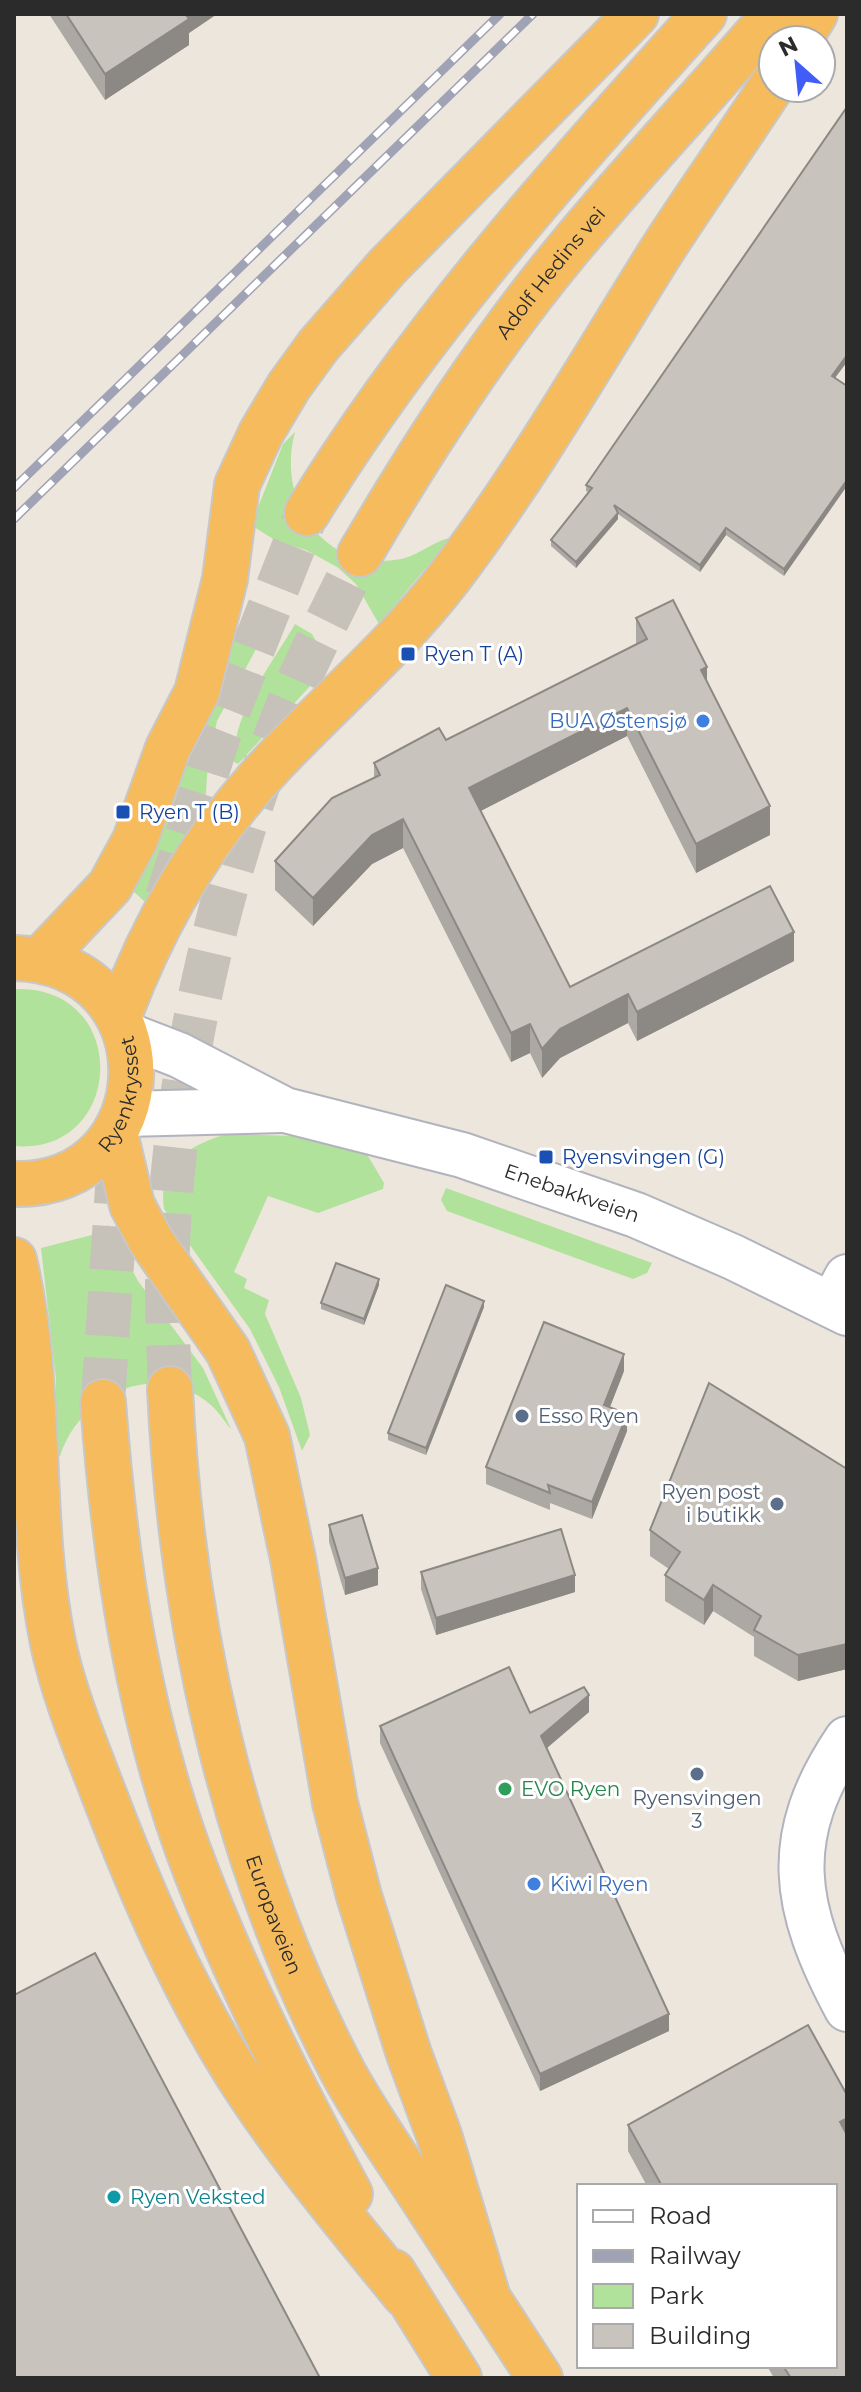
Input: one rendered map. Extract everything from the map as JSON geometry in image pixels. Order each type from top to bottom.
[{"type":"highway","points":[[22,957],[110,886],[135,840],[168,748],[197,692],[225,579],[237,485],[261,433],[289,386],[318,346],[387,267],[636,14]]},
{"type":"highway","points":[[307,513],[372,410],[417,350],[595,135],[704,14]]},
{"type":"highway","name":"Adolf Hedins vei","points":[[360,554],[462,387],[509,325],[570,247],[774,14]]},
{"type":"highway","points":[[123,1025],[165,911],[188,869],[270,766],[419,613],[449,578],[501,506],[664,247],[760,104]]},
{"type":"highway","name":"Ryenkrysset","points":[[14,1184],[32,1185],[65,1175],[93,1158],[120,1124],[132,1088],[133,1061],[123,1025],[86,979],[22,957]]},
{"type":"highway","points":[[120,1124],[132,1205],[151,1241],[228,1351],[267,1436],[293,1559],[335,1803],[356,1883],[488,2298]]},
{"type":"highway","points":[[14,1260],[29,1329],[43,1582],[53,1645],[138,1884],[228,2058],[276,2131],[405,2295]]},
{"type":"highway","name":"Europaveien","points":[[170,1389],[178,1506],[190,1603],[214,1719],[288,1949],[344,2074],[540,2378]]},
{"type":"highway","points":[[103,1402],[112,1523],[127,1621],[152,1728],[195,1868],[271,2043],[405,2295],[459,2378]]},
{"type":"main road","name":"Enebakkveien","points":[[123,1025],[285,1110],[399,1137],[539,1180],[842,1298]]},
{"type":"main road","name":"Enebakkveien","points":[[120,1124],[285,1110]]},
{"type":"main road","points":[[847,1739],[810,1805],[799,1863],[807,1914],[819,1950],[847,2009]]},
{"type":"green space","points":[[295,432],[291,458],[293,483],[300,506],[312,527],[329,544],[349,555],[374,561],[401,559],[451,538],[379,624],[356,584],[337,567],[306,550],[278,542],[251,525],[283,444]]},
{"type":"green space","points":[[274,616],[217,721],[208,762],[205,807],[145,902],[133,891],[175,799],[196,736],[221,639],[254,617]]},
{"type":"green space","points":[[295,624],[312,634],[325,657],[313,683],[238,764],[234,762],[235,744],[246,707]]},
{"type":"green space","points":[[14,989],[52,995],[80,1013],[95,1039],[100,1069],[94,1099],[78,1125],[51,1142],[14,1146]]},
{"type":"green space","points":[[227,1134],[293,1136],[365,1151],[384,1183],[383,1189],[318,1213],[268,1196],[234,1272],[247,1279],[244,1288],[269,1300],[265,1314],[301,1398],[310,1435],[302,1451],[279,1387],[250,1329],[164,1209],[163,1193],[171,1168],[200,1144]]},
{"type":"green space","points":[[446,1188],[652,1263],[647,1273],[633,1279],[447,1211],[441,1200]]},
{"type":"green space","points":[[108,1225],[138,1281],[203,1368],[231,1429],[211,1405],[190,1391],[167,1384],[144,1384],[102,1400],[84,1415],[70,1434],[60,1456],[56,1456],[56,1379],[41,1248],[92,1235]]},
{"type":"building","points":[[66,14],[185,14],[189,19],[105,74]]},
{"type":"building","points":[[847,107],[847,355],[832,376],[847,386],[847,480],[784,569],[726,528],[700,565],[614,505],[618,513],[576,562],[551,540],[592,488],[586,485]]},
{"type":"building","points":[[673,600],[707,667],[701,670],[770,806],[696,844],[627,708],[469,788],[570,987],[770,886],[794,932],[637,1012],[628,994],[560,1029],[542,1049],[530,1024],[511,1033],[403,819],[372,835],[313,898],[275,861],[332,798],[380,775],[374,763],[439,728],[446,740],[647,639],[636,618]]},
{"type":"building","points":[[336,1263],[379,1279],[364,1319],[321,1303]]},
{"type":"building","points":[[446,1285],[484,1301],[426,1448],[388,1433]]},
{"type":"building","points":[[544,1322],[624,1354],[604,1405],[627,1414],[592,1502],[548,1485],[550,1493],[486,1467]]},
{"type":"building","points":[[709,1383],[847,1469],[847,1644],[798,1655],[754,1630],[761,1616],[713,1585],[704,1600],[665,1575],[680,1552],[650,1530]]},
{"type":"building","points":[[362,1515],[378,1568],[345,1578],[329,1525]]},
{"type":"building","points":[[561,1529],[575,1575],[436,1618],[421,1572]]},
{"type":"building","points":[[509,1667],[530,1713],[584,1687],[589,1695],[541,1736],[669,2014],[540,2074],[380,1726]]},
{"type":"building","name":"Ryen Veksted","points":[[95,1953],[320,2378],[14,2378],[14,1995]]},
{"type":"building","points":[[808,2025],[847,2095],[847,2118],[840,2122],[847,2135],[847,2378],[791,2378],[784,2368],[837,2368],[837,2184],[661,2184],[628,2125]]},
{"type":"tunnel","points":[[167,898],[220,732],[307,513]]},
{"type":"tunnel","points":[[170,1389],[167,1286],[169,1217],[185,1075],[198,1004],[233,863],[278,730],[360,554]]},
{"type":"tunnel","points":[[103,1402],[119,1158]]},
{"type":"railway","points":[[14,488],[500,14]]},
{"type":"railway","points":[[14,519],[533,14]]},
{"type":"place","name":"Ryen T (A)","points":[[408,654]]},
{"type":"place","name":"BUA Østensjø","points":[[703,721]]},
{"type":"place","name":"Ryen T (B)","points":[[123,812]]},
{"type":"place","name":"Ryensvingen (G)","points":[[546,1157]]},
{"type":"place","name":"Esso Ryen","points":[[522,1416]]},
{"type":"place","name":"Ryen post i butikk","points":[[777,1504]]},
{"type":"place","name":"Ryensvingen 3","points":[[697,1774]]},
{"type":"place","name":"EVO Ryen","points":[[505,1789]]},
{"type":"place","name":"Kiwi Ryen","points":[[534,1884]]},
{"type":"place","name":"Ryen Veksted","points":[[114,2197]]}]
